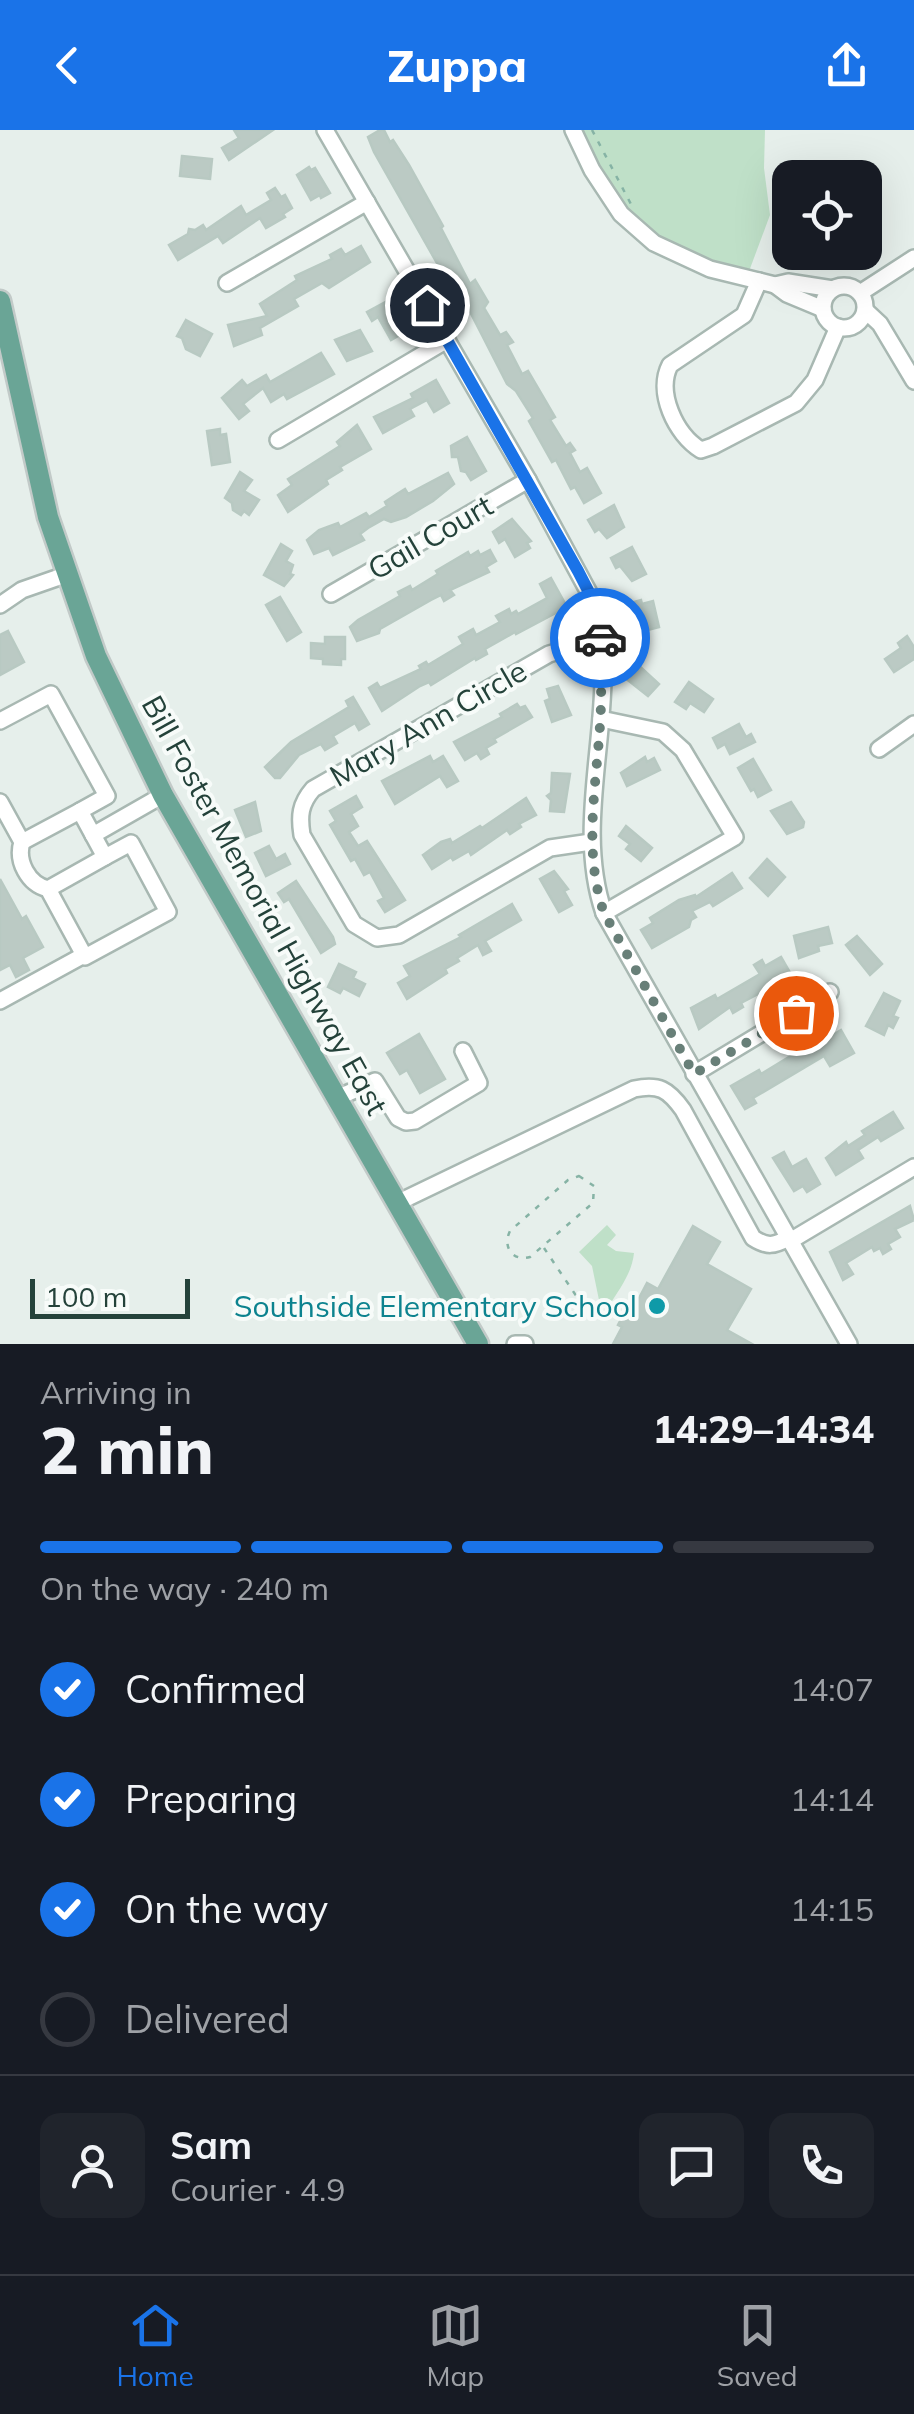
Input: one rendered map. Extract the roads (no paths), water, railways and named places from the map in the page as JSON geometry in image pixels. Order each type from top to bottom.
[{"type":"main road","name":"Bill Foster Memorial Highway East","points":[[0,302],[48,517],[96,656],[164,795],[478,1344]]},
{"type":"street","points":[[325,130],[528,480],[594,602],[599,622],[601,719],[591,842],[594,884],[604,913],[849,1344]]},
{"type":"street","points":[[573,130],[592,170],[624,217],[654,243],[710,268],[767,283],[823,310]]},
{"type":"street","points":[[227,283],[367,202]]},
{"type":"street","points":[[860,293],[914,258]]},
{"type":"street","points":[[767,283],[832,289],[844,286],[860,293]]},
{"type":"street","points":[[767,283],[744,315],[670,364],[663,378],[670,407],[695,447],[701,450],[796,403],[815,380],[838,327],[860,317]]},
{"type":"street","points":[[832,289],[823,310],[838,327]]},
{"type":"street","points":[[860,293],[860,317]]},
{"type":"street","points":[[860,317],[892,342],[914,381]]},
{"type":"street","points":[[278,440],[447,340]]},
{"type":"street","name":"Gail Court","points":[[332,594],[528,480]]},
{"type":"street","points":[[0,605],[22,590],[68,574]]},
{"type":"street","name":"Mary Ann Circle","points":[[591,842],[550,848],[399,935],[376,938],[354,924],[302,836],[300,820],[301,806],[313,789],[549,654],[600,644]]},
{"type":"street","points":[[0,721],[51,694],[107,796],[22,842],[19,849],[23,868],[38,886],[48,889],[84,955]]},
{"type":"street","points":[[601,719],[663,732],[683,750],[735,837],[604,913]]},
{"type":"street","points":[[880,749],[914,724]]},
{"type":"street","points":[[93,835],[164,795]]},
{"type":"street","points":[[0,802],[22,842]]},
{"type":"street","points":[[80,811],[105,857]]},
{"type":"street","points":[[1,998],[168,912],[132,843],[48,889]]},
{"type":"street","points":[[694,1074],[830,992]]},
{"type":"street","points":[[337,1098],[375,1081],[398,1118],[414,1121],[479,1083],[462,1051]]},
{"type":"street","points":[[397,1203],[634,1089],[652,1086],[671,1093],[684,1110],[753,1238],[764,1245],[789,1239],[914,1167]]},
{"type":"street","points":[[514,1344],[525,1344]]},
{"type":"place","name":"Southside Elementary School","points":[[657,1306]]}]
